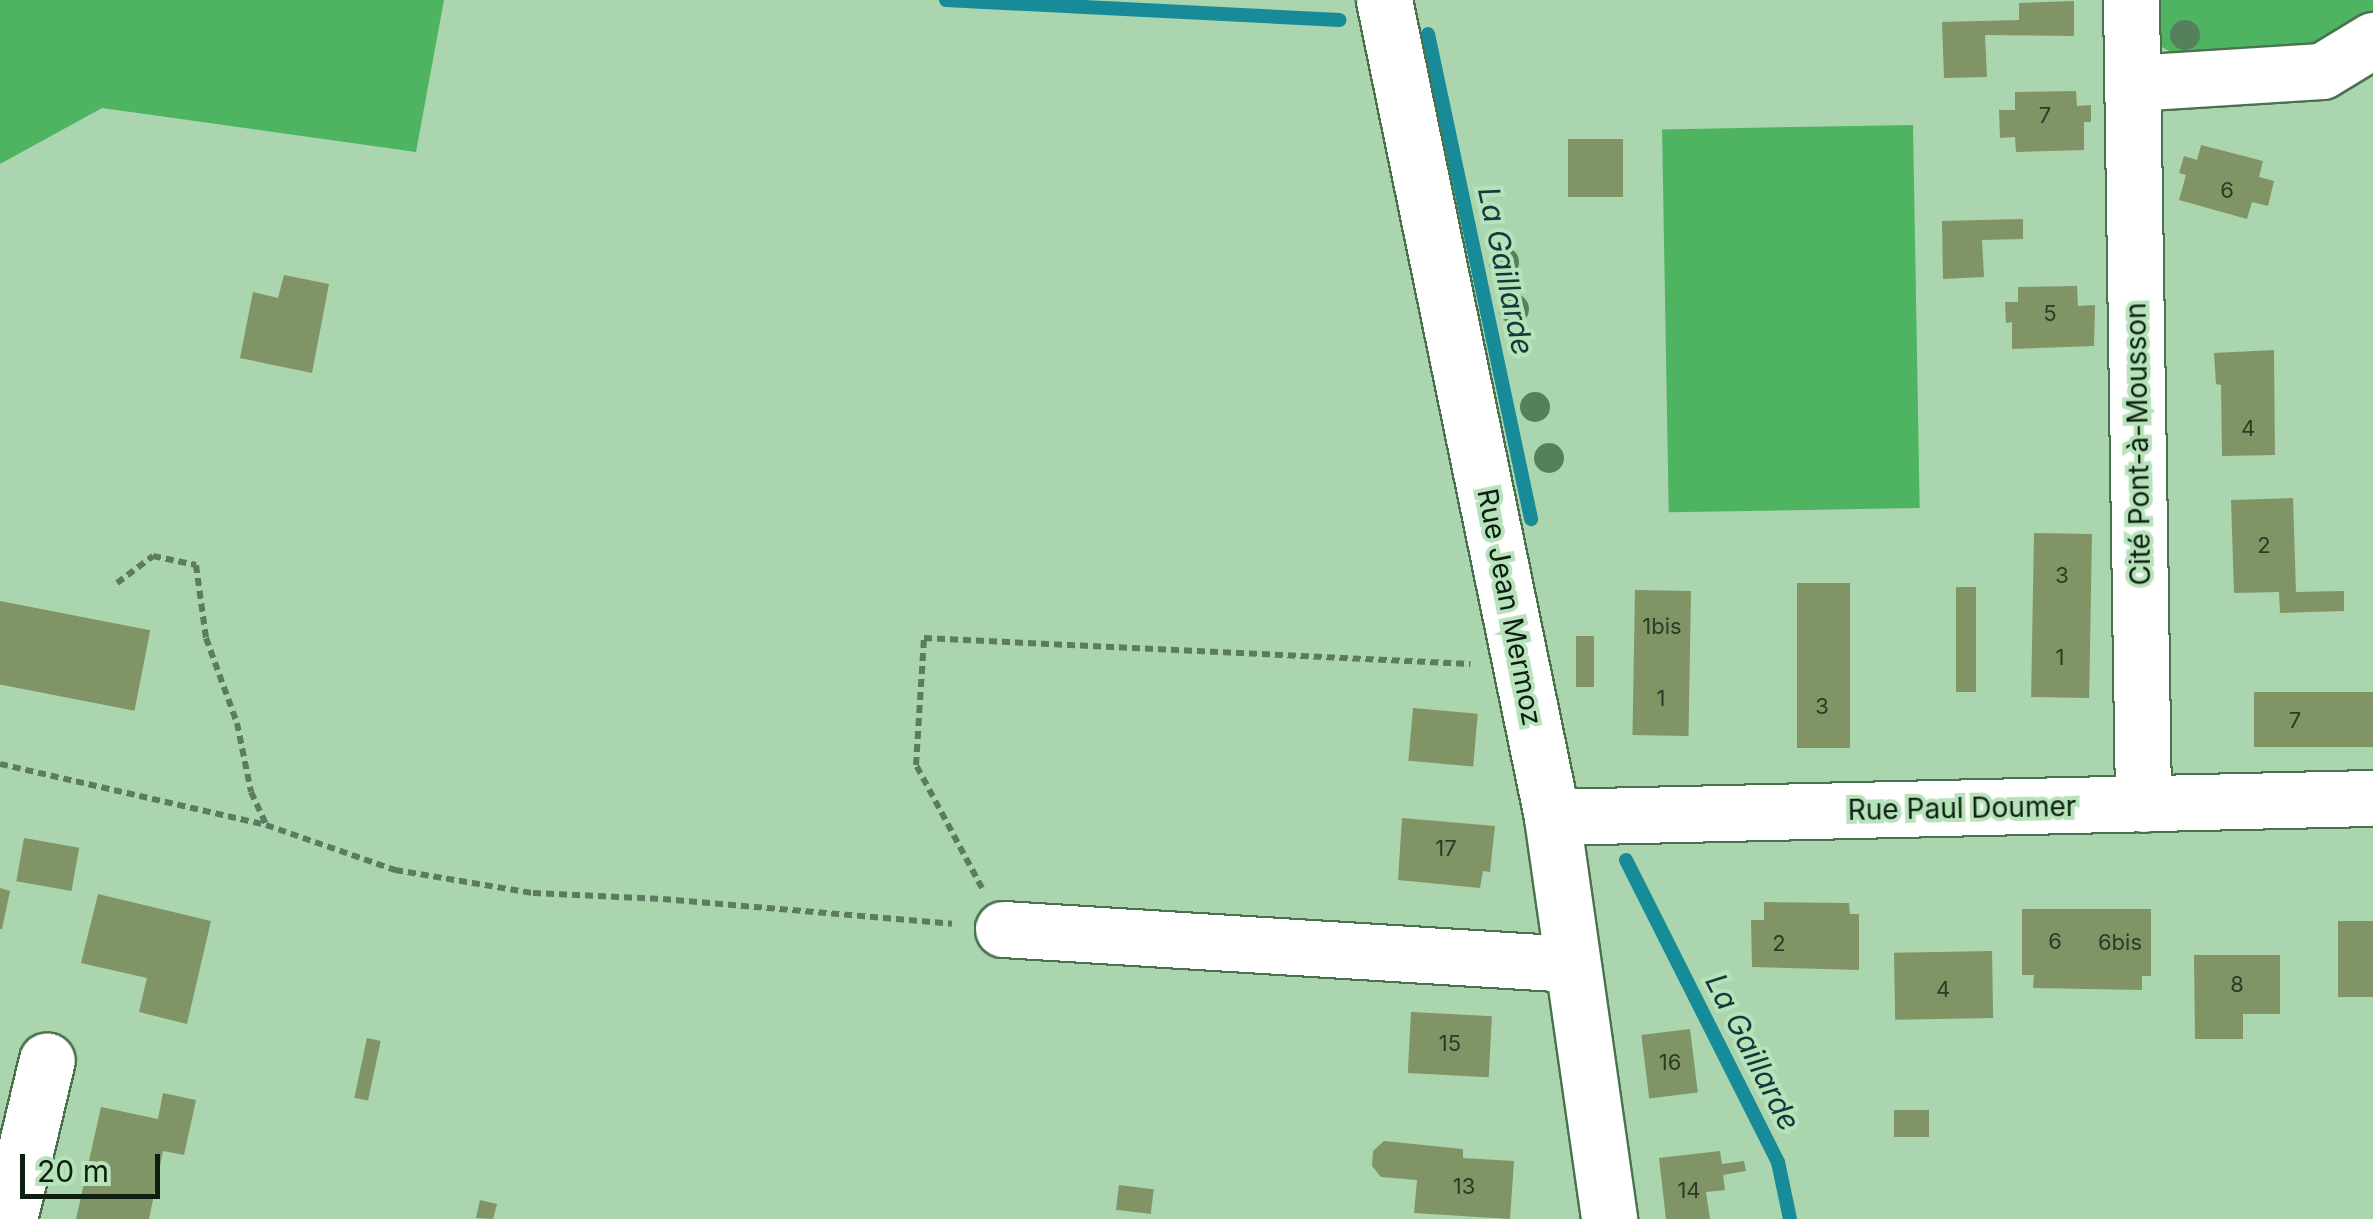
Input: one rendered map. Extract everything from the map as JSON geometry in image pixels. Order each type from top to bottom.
[{"type":"street","name":"Rue Jean Mermoz","points":[[1384,0],[1552,816],[1609,1219]]},
{"type":"street","name":"Cité Pont-à-Mousson","points":[[2131,0],[2143,804]]},
{"type":"street","points":[[2132,84],[2322,72],[2373,40]]},
{"type":"street","name":"Rue Paul Doumer","points":[[1552,816],[2373,798]]},
{"type":"street","points":[[1003,928],[1572,964]]},
{"type":"street","points":[[9,1219],[47,1060]]},
{"type":"path","points":[[117,583],[153,556],[196,565],[206,638],[236,722],[251,792],[266,825]]},
{"type":"path","points":[[1003,928],[916,764],[924,638],[1521,666]]},
{"type":"path","points":[[0,764],[266,825],[394,870],[533,893],[677,900],[1003,928]]},
{"type":"green space","points":[[0,0],[444,0],[416,152],[102,108],[0,164]]},
{"type":"green space","points":[[2152,0],[2373,0],[2373,15],[2332,48],[2182,58],[2162,47],[2152,31]]},
{"type":"green space","points":[[1913,125],[1920,508],[1669,512],[1662,129]]},
{"type":"building","points":[[2074,1],[2074,36],[1985,35],[1987,77],[1944,78],[1942,22],[2019,20],[2019,3]]},
{"type":"building","points":[[2076,91],[2077,106],[2091,105],[2091,122],[2084,122],[2084,150],[2016,152],[2015,137],[2000,138],[1999,110],[2015,110],[2015,92]]},
{"type":"building","points":[[1568,139],[1623,139],[1623,197],[1568,197]]},
{"type":"building","points":[[2201,145],[2263,161],[2259,177],[2274,181],[2268,206],[2252,202],[2247,219],[2179,200],[2186,175],[2179,173],[2184,156],[2197,160]]},
{"type":"building","points":[[2023,219],[2023,239],[1982,240],[1984,277],[1943,279],[1942,221]]},
{"type":"building","points":[[284,275],[329,284],[312,373],[240,358],[253,292],[278,298]]},
{"type":"building","points":[[2077,286],[2078,306],[2095,305],[2094,346],[2012,349],[2012,322],[2006,323],[2005,302],[2018,302],[2018,287]]},
{"type":"building","points":[[2274,350],[2275,455],[2222,456],[2221,385],[2216,384],[2214,353]]},
{"type":"building","points":[[2293,498],[2296,592],[2344,591],[2344,611],[2280,613],[2279,592],[2234,593],[2231,500]]},
{"type":"building","points":[[2034,533],[2092,534],[2089,698],[2031,697]]},
{"type":"building","points":[[1797,583],[1850,583],[1850,748],[1797,748]]},
{"type":"building","points":[[1956,587],[1976,587],[1976,692],[1956,692]]},
{"type":"building","points":[[1635,590],[1691,591],[1688,736],[1632,735]]},
{"type":"building","points":[[0,601],[150,630],[135,711],[0,685]]},
{"type":"building","points":[[1576,636],[1594,636],[1594,687],[1576,687]]},
{"type":"building","points":[[2254,692],[2373,692],[2373,747],[2254,747]]},
{"type":"building","points":[[1413,708],[1478,714],[1473,766],[1408,761]]},
{"type":"building","points":[[1402,818],[1495,826],[1490,872],[1483,871],[1480,888],[1398,880]]},
{"type":"building","points":[[24,838],[79,848],[72,891],[16,881]]},
{"type":"building","points":[[0,888],[10,891],[2,929],[0,929]]},
{"type":"building","points":[[98,894],[211,921],[187,1024],[139,1012],[147,978],[81,963]]},
{"type":"building","points":[[1764,902],[1849,903],[1850,914],[1859,914],[1859,970],[1752,967],[1751,920],[1764,920]]},
{"type":"building","points":[[2022,909],[2151,909],[2151,976],[2142,976],[2142,990],[2033,988],[2034,975],[2022,975]]},
{"type":"building","points":[[2338,921],[2373,921],[2373,997],[2338,997]]},
{"type":"building","points":[[1992,951],[1993,1018],[1895,1020],[1894,953]]},
{"type":"building","points":[[2194,955],[2280,955],[2280,1014],[2243,1014],[2243,1039],[2195,1039]]},
{"type":"building","points":[[1411,1012],[1492,1016],[1489,1077],[1408,1073]]},
{"type":"building","points":[[1690,1029],[1698,1093],[1649,1098],[1641,1035]]},
{"type":"building","points":[[367,1038],[381,1041],[368,1101],[354,1098]]},
{"type":"building","points":[[163,1093],[196,1100],[184,1155],[163,1151],[149,1219],[76,1219],[101,1107],[158,1119]]},
{"type":"building","points":[[1894,1110],[1929,1110],[1929,1137],[1894,1137]]},
{"type":"building","points":[[1384,1141],[1463,1149],[1463,1158],[1514,1161],[1510,1219],[1414,1213],[1417,1180],[1381,1177],[1372,1166],[1373,1151]]},
{"type":"building","points":[[1720,1151],[1722,1164],[1744,1161],[1746,1171],[1723,1175],[1725,1190],[1706,1192],[1710,1219],[1666,1219],[1659,1158]]},
{"type":"building","points":[[1119,1185],[1154,1189],[1151,1214],[1116,1210]]},
{"type":"building","points":[[480,1200],[497,1204],[493,1219],[476,1218]]},
{"type":"waterway","name":"La Gaillarde","points":[[946,0],[1339,20]]},
{"type":"waterway","name":"La Gaillarde","points":[[1428,34],[1531,519]]},
{"type":"waterway","name":"La Gaillarde","points":[[1626,860],[1778,1162],[1790,1219]]}]
